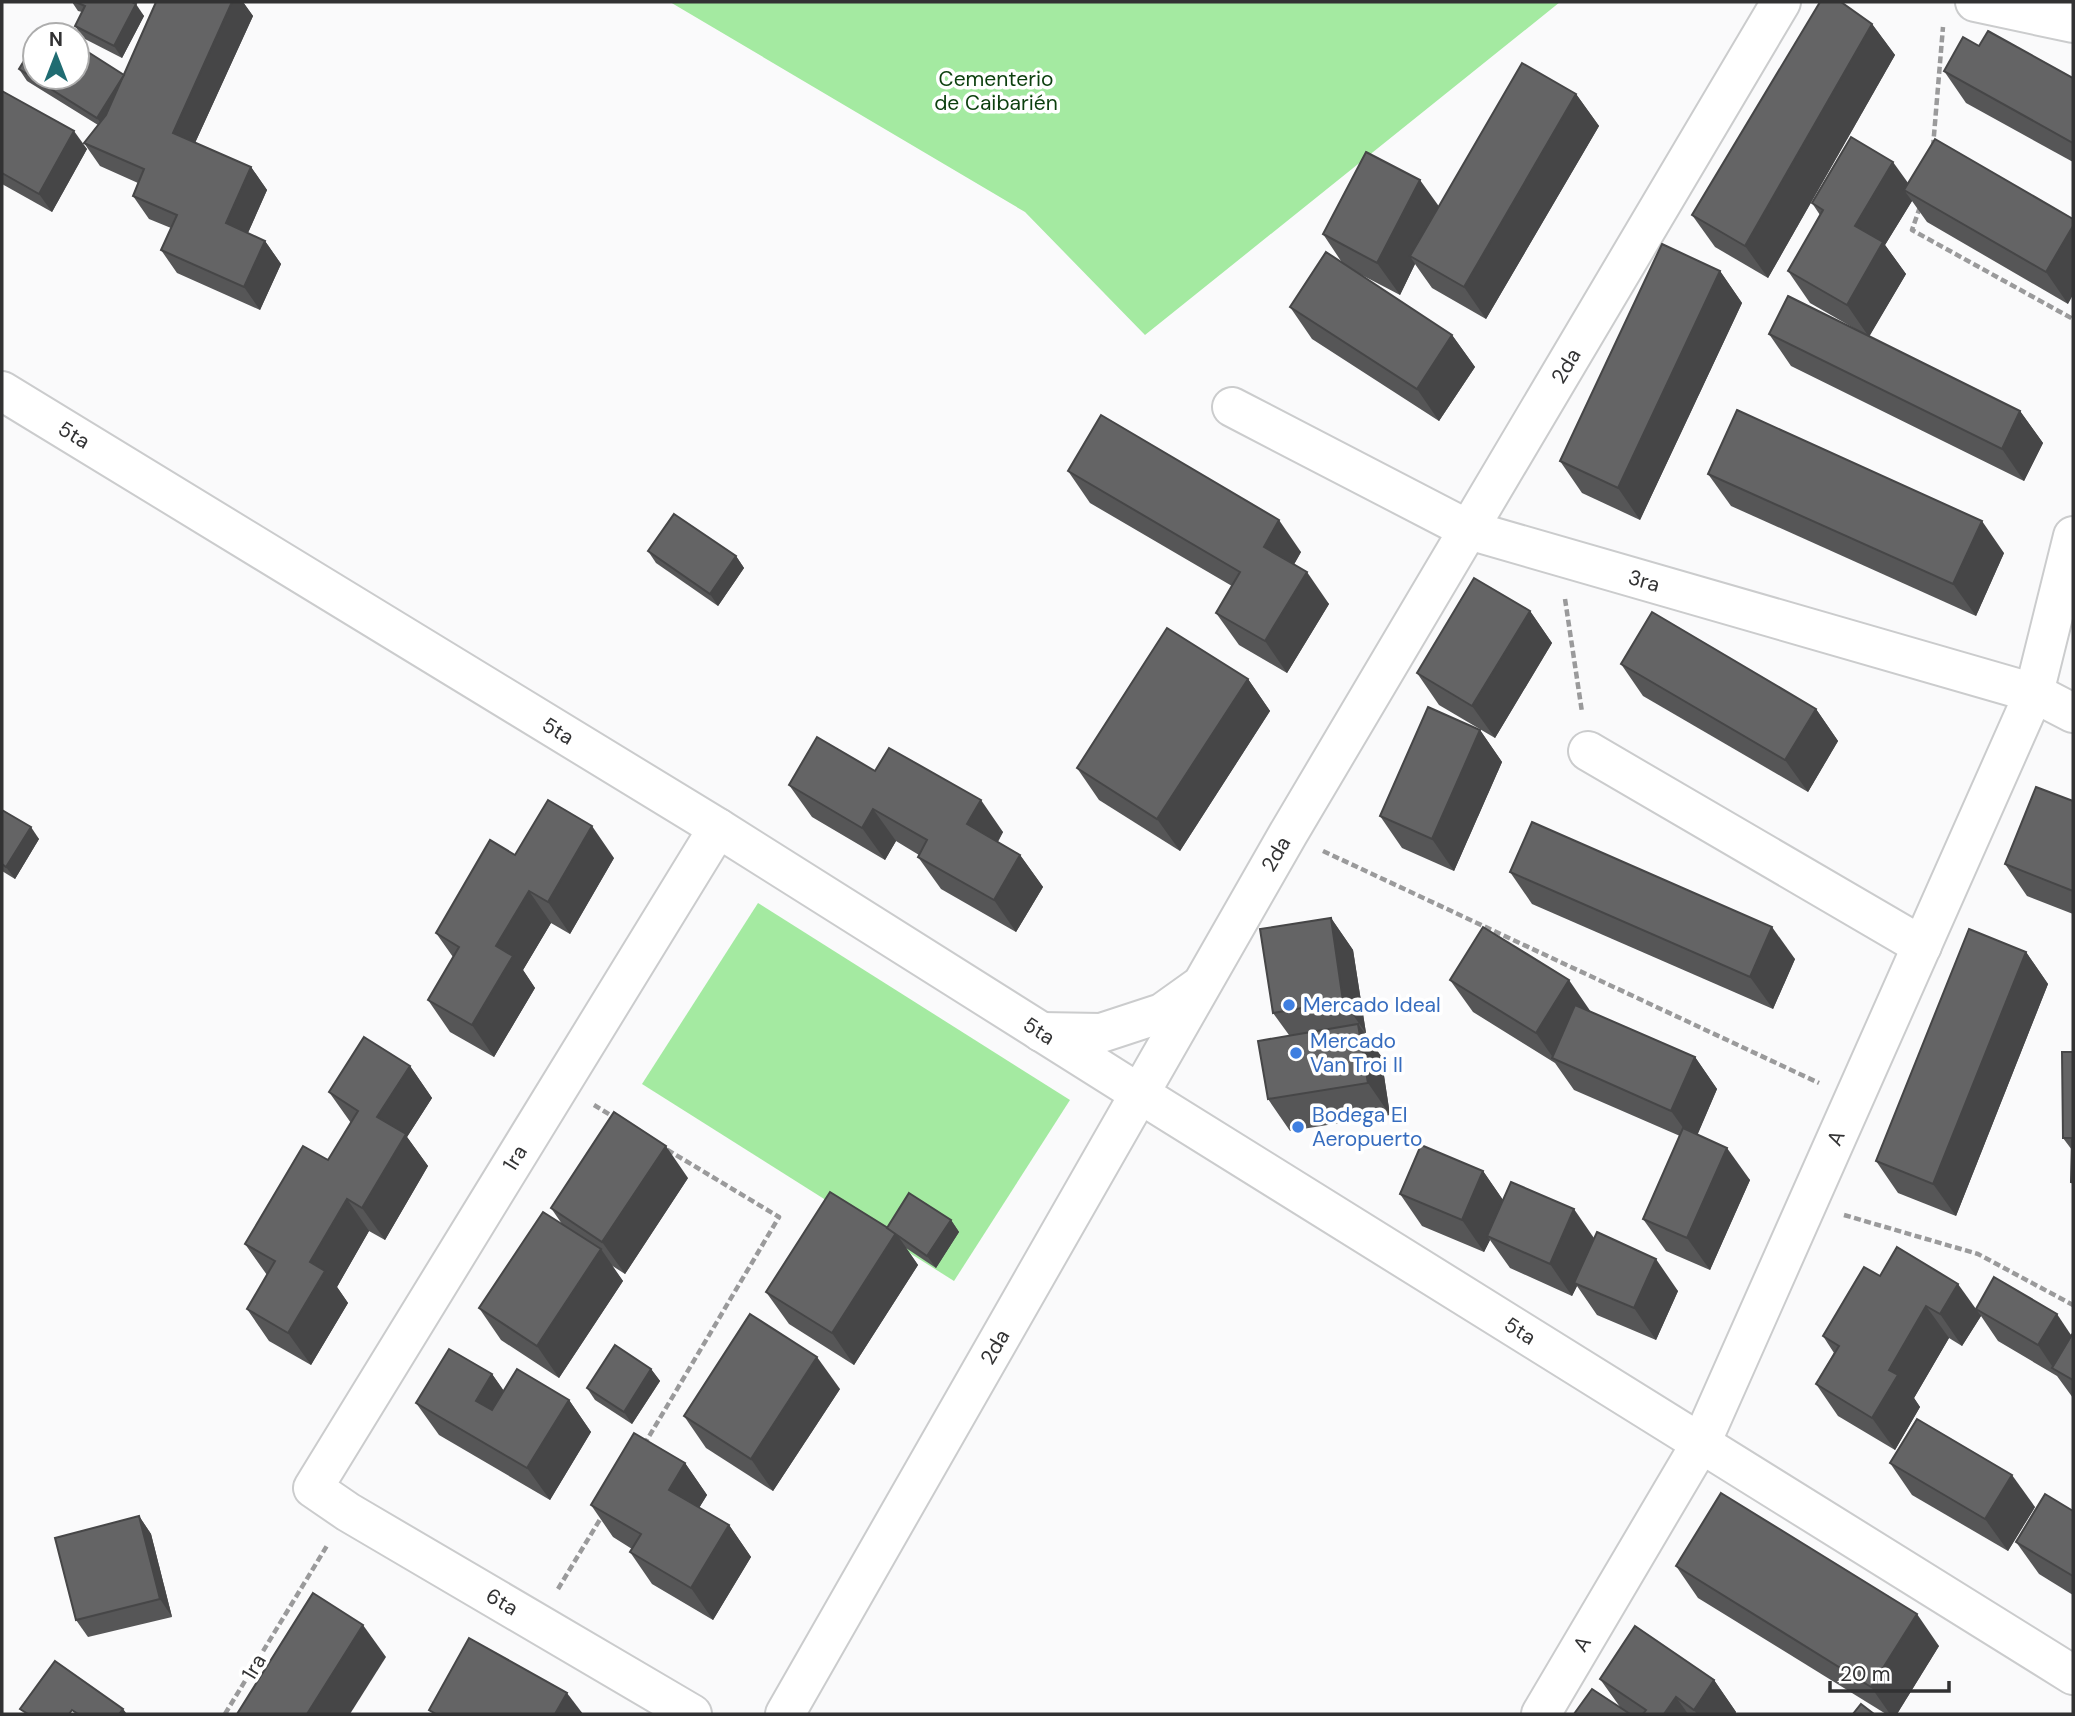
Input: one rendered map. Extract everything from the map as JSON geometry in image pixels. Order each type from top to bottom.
[{"type":"street","name":"2da","points":[[785,1714],[1288,834],[1780,2]]},
{"type":"street","points":[[1960,8],[2073,23]]},
{"type":"street","name":"5ta","points":[[2,391],[718,828],[2073,1675]]},
{"type":"street","name":"3ra","points":[[1233,407],[1469,530],[2034,693],[2073,713]]},
{"type":"street","name":"A","points":[[1541,1714],[1701,1443],[2034,693],[2073,536]]},
{"type":"street","points":[[1588,751],[1922,946]]},
{"type":"street","name":"1ra","points":[[313,1488],[718,828]]},
{"type":"street","points":[[1040,1031],[1101,1033],[1162,1013],[1202,985]]},
{"type":"street","name":"6ta","points":[[313,1488],[348,1512],[692,1714]]},
{"type":"path","points":[[1933,149],[1960,8]]},
{"type":"path","points":[[1923,198],[1912,230],[2073,319]]},
{"type":"path","points":[[1559,557],[1588,751]]},
{"type":"path","points":[[1288,834],[1854,1100]]},
{"type":"path","points":[[560,1085],[618,1120]]},
{"type":"path","points":[[637,1455],[779,1217],[664,1147]]},
{"type":"path","points":[[1806,1205],[1978,1254],[2073,1305]]},
{"type":"path","name":"1ra","points":[[226,1714],[348,1512]]},
{"type":"path","points":[[538,1623],[602,1515]]},
{"type":"green space","name":"Cementerio de Caibarién","points":[[670,2],[1560,2],[1145,335],[1025,212]]},
{"type":"green space","points":[[758,903],[1070,1100],[954,1281],[642,1084]]},
{"type":"building","points":[[76,2],[136,4],[114,46],[91,34],[91,21],[78,21],[85,6]]},
{"type":"building","points":[[156,2],[232,2],[173,133],[251,167],[226,223],[265,241],[244,287],[161,250],[177,215],[133,196],[144,169],[84,143],[106,115]]},
{"type":"building","points":[[1820,2],[1841,2],[1872,24],[1745,246],[1692,215]]},
{"type":"building","points":[[1988,31],[2073,78],[2073,143],[1944,71],[1963,37],[1979,46]]},
{"type":"building","points":[[91,54],[124,75],[97,118],[54,91],[91,91]]},
{"type":"building","points":[[1522,63],[1576,94],[1464,287],[1410,256]]},
{"type":"building","points":[[2,91],[74,131],[39,194],[2,173]]},
{"type":"building","points":[[1851,137],[1893,162],[1855,226],[1883,242],[1847,305],[1788,271],[1823,210],[1812,203]]},
{"type":"building","points":[[1935,139],[2073,219],[2073,226],[2046,272],[1904,190]]},
{"type":"building","points":[[1366,152],[1420,180],[1377,263],[1323,234]]},
{"type":"building","points":[[1662,244],[1720,271],[1618,488],[1560,461]]},
{"type":"building","points":[[1326,252],[1452,335],[1417,389],[1290,307]]},
{"type":"building","points":[[1788,296],[2020,411],[2002,449],[1769,334]]},
{"type":"building","points":[[1737,410],[1982,521],[1953,584],[1708,474]]},
{"type":"building","points":[[1101,415],[1279,520],[1264,547],[1307,572],[1265,641],[1216,613],[1240,572],[1068,471]]},
{"type":"building","points":[[674,514],[736,556],[710,594],[648,551]]},
{"type":"building","points":[[1474,578],[1530,611],[1472,706],[1417,673]]},
{"type":"building","points":[[1652,612],[1816,709],[1785,760],[1621,664]]},
{"type":"building","points":[[1167,628],[1248,679],[1157,819],[1077,768]]},
{"type":"building","points":[[1428,707],[1480,730],[1432,839],[1380,816]]},
{"type":"building","points":[[817,737],[875,771],[889,748],[981,800],[967,824],[1020,855],[994,900],[918,857],[927,840],[873,809],[862,828],[789,785]]},
{"type":"building","points":[[2036,787],[2073,801],[2073,891],[2005,864]]},
{"type":"building","points":[[548,800],[592,826],[548,902],[529,891],[496,946],[513,956],[472,1025],[428,1000],[459,947],[436,933],[490,840],[515,855]]},
{"type":"building","points":[[2,810],[31,827],[6,867],[2,864]]},
{"type":"building","points":[[1532,822],[1772,927],[1750,977],[1510,872]]},
{"type":"building","points":[[1331,918],[1343,1001],[1273,1013],[1260,929]]},
{"type":"building","points":[[1483,927],[1569,980],[1536,1033],[1450,980]]},
{"type":"building","points":[[1969,929],[2026,952],[1933,1184],[1876,1161]]},
{"type":"building","points":[[1575,1005],[1695,1057],[1671,1111],[1552,1058]]},
{"type":"building","points":[[1358,1024],[1368,1083],[1268,1099],[1258,1041]]},
{"type":"building","points":[[364,1037],[410,1066],[377,1117],[406,1134],[362,1208],[347,1199],[310,1262],[325,1271],[288,1333],[247,1309],[275,1261],[245,1244],[303,1146],[328,1160],[358,1111],[329,1092]]},
{"type":"building","points":[[2062,1052],[2073,1052],[2073,1182],[2072,1138],[2063,1138]]},
{"type":"building","points":[[614,1112],[666,1146],[602,1242],[551,1208]]},
{"type":"building","points":[[1683,1128],[1727,1148],[1687,1238],[1643,1219]]},
{"type":"building","points":[[1421,1145],[1483,1171],[1462,1220],[1400,1194]]},
{"type":"building","points":[[1511,1182],[1574,1209],[1550,1264],[1487,1236]]},
{"type":"building","points":[[830,1192],[896,1233],[832,1333],[766,1292]]},
{"type":"building","points":[[909,1193],[951,1220],[927,1256],[887,1228]]},
{"type":"building","points":[[543,1212],[601,1249],[537,1346],[479,1308]]},
{"type":"building","points":[[1597,1232],[1656,1259],[1634,1308],[1574,1283]]},
{"type":"building","points":[[1897,1247],[1958,1284],[1940,1314],[1926,1306],[1889,1370],[1898,1375],[1872,1418],[1816,1384],[1839,1346],[1823,1336],[1864,1267],[1880,1276]]},
{"type":"building","points":[[1994,1277],[2057,1314],[2038,1345],[1976,1309]]},
{"type":"building","points":[[750,1314],[817,1357],[751,1459],[684,1416]]},
{"type":"building","points":[[2073,1333],[2073,1380],[2052,1368]]},
{"type":"building","points":[[615,1345],[651,1369],[624,1412],[587,1388]]},
{"type":"building","points":[[449,1349],[492,1374],[476,1401],[492,1410],[517,1369],[569,1400],[527,1468],[416,1403]]},
{"type":"building","points":[[1917,1419],[2012,1475],[1985,1519],[1890,1463]]},
{"type":"building","points":[[634,1433],[685,1463],[669,1490],[729,1525],[691,1588],[630,1552],[641,1534],[591,1505]]},
{"type":"building","points":[[1721,1493],[1917,1614],[1871,1687],[1676,1566]]},
{"type":"building","points":[[2045,1494],[2073,1511],[2073,1576],[2016,1542]]},
{"type":"building","points":[[139,1516],[160,1599],[76,1620],[55,1538]]},
{"type":"building","points":[[313,1593],[363,1625],[307,1714],[237,1714]]},
{"type":"building","points":[[1635,1626],[1714,1680],[1694,1710],[1676,1697],[1664,1714],[1643,1714],[1646,1710],[1600,1679]]},
{"type":"building","points":[[469,1638],[567,1693],[555,1714],[436,1714],[429,1710]]},
{"type":"building","points":[[55,1661],[123,1709],[119,1714],[78,1714],[72,1710],[69,1714],[28,1714],[20,1709]]},
{"type":"building","points":[[1592,1689],[1630,1714],[1574,1714]]},
{"type":"building","points":[[1861,1704],[1874,1714],[1853,1714]]},
{"type":"place","name":"Mercado Ideal","points":[[1289,1005]]},
{"type":"place","name":"Mercado Van Troi II","points":[[1296,1053]]},
{"type":"place","name":"Bodega El Aeropuerto","points":[[1298,1127]]}]
